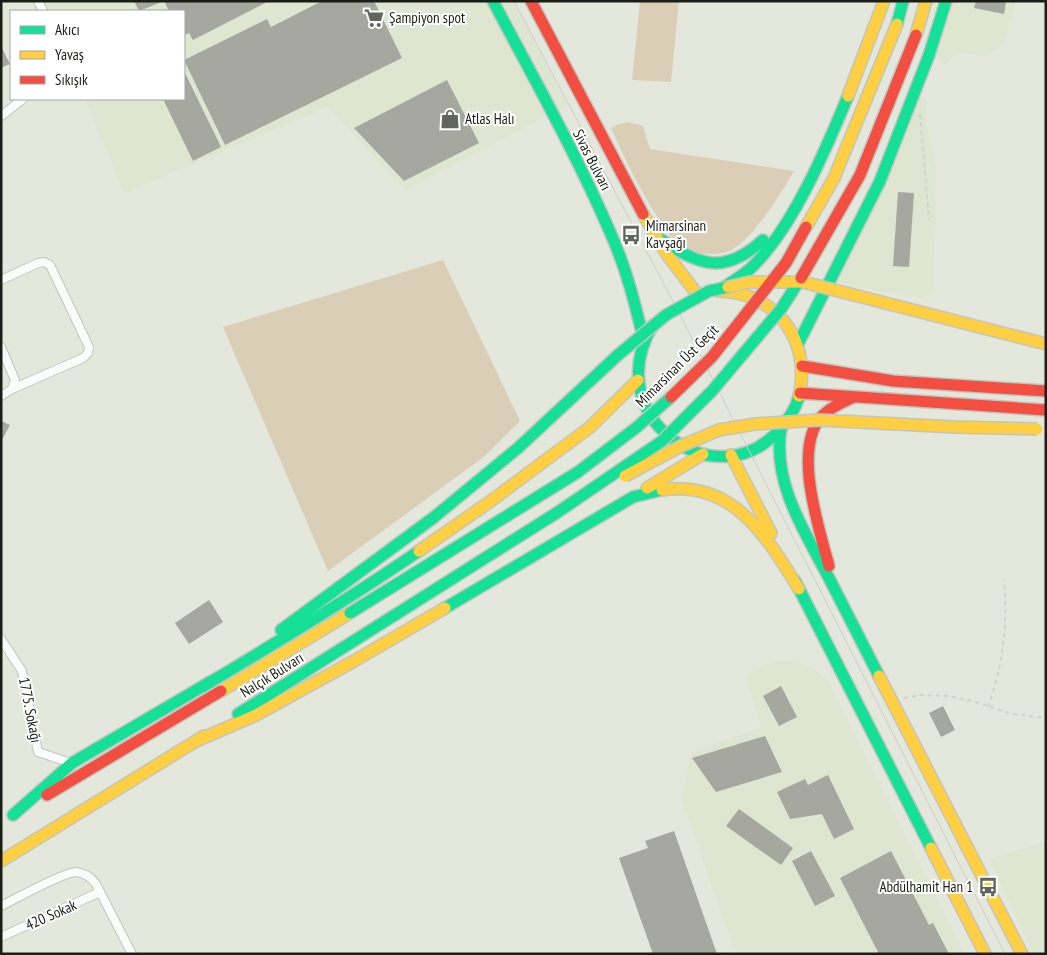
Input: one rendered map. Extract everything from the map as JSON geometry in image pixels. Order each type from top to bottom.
[{"type":"highway","name":"Sivas Bulvarı","points":[[494,1],[611,233],[630,286],[644,341]]},
{"type":"highway","name":"Sivas Bulvarı","points":[[530,1],[651,229],[697,294]]},
{"type":"highway","points":[[714,291],[737,281],[771,247],[802,196],[840,117],[884,1]]},
{"type":"highway","name":"Mimarsinan Üst Geçit","points":[[350,613],[578,472],[637,427],[712,357],[786,263],[834,178],[897,24],[903,1]]},
{"type":"highway","points":[[558,512],[662,441],[712,392],[781,309],[812,262],[860,175],[916,35],[926,1]]},
{"type":"highway","points":[[798,344],[880,181],[929,55],[946,1]]},
{"type":"highway","points":[[651,229],[672,248],[690,259],[708,262],[730,262],[742,258],[755,249],[802,196]]},
{"type":"highway","points":[[204,686],[433,518],[531,436],[624,350],[666,315],[709,291],[750,282],[803,282],[1046,344]]},
{"type":"highway","points":[[714,291],[732,291],[765,304],[784,322],[798,344],[802,366],[800,393],[789,418],[770,439],[745,452],[731,455],[703,454],[683,447],[666,435],[652,420],[642,401],[638,380],[639,360],[644,341],[654,324],[666,311],[681,301],[697,294],[714,291]]},
{"type":"highway","points":[[802,366],[828,372],[879,379],[1046,391]]},
{"type":"highway","points":[[13,815],[72,763],[204,686],[368,585],[488,503],[589,428],[638,380]]},
{"type":"highway","points":[[800,393],[1046,410]]},
{"type":"highway","points":[[832,582],[808,475],[807,446],[814,428],[824,414],[838,404],[854,397]]},
{"type":"highway","points":[[558,512],[681,446],[719,430],[755,424],[820,420],[955,427],[1042,428]]},
{"type":"highway","points":[[781,429],[778,450],[782,480],[805,533],[893,700],[1022,954]]},
{"type":"highway","points":[[196,741],[256,715],[354,661],[703,454]]},
{"type":"highway","points":[[731,455],[985,954]]},
{"type":"highway","points":[[633,497],[651,491],[677,488],[703,491],[725,499],[742,511],[762,531],[799,589]]},
{"type":"highway","name":"Nalçık Bulvarı","points":[[1,861],[196,741],[558,512]]},
{"type":"highway","name":"Nalçık Bulvarı","points":[[1,822],[350,613]]},
{"type":"street","points":[[1,116],[22,100]]},
{"type":"street","points":[[1,280],[38,263],[44,262],[50,265],[89,347],[88,353],[83,358],[12,389],[1,396]]},
{"type":"street","points":[[1,347],[15,376],[15,383],[12,389]]},
{"type":"street","name":"1775. Sokağı","points":[[1,639],[22,671],[38,752],[72,763]]},
{"type":"street","points":[[1,906],[72,872],[88,875],[96,884],[132,954]]},
{"type":"street","name":"420 Sokak","points":[[1,937],[100,892]]},
{"type":"path","points":[[920,114],[929,220]]},
{"type":"path","points":[[988,707],[999,674],[1005,637],[1004,580]]},
{"type":"path","points":[[893,700],[921,695],[962,698],[1018,715],[1046,718]]},
{"type":"shaded area","points":[[44,1],[513,1],[568,105],[405,190],[328,107],[124,193],[85,100],[185,100],[185,10],[48,10]]},
{"type":"shaded area","points":[[640,1],[679,1],[671,82],[632,80]]},
{"type":"shaded area","points":[[947,1],[1016,1],[1001,46],[987,56],[958,52],[944,65],[933,50]]},
{"type":"shaded area","points":[[917,94],[927,100],[925,120],[936,166],[933,294],[920,298],[836,283]]},
{"type":"shaded area","points":[[628,122],[643,126],[650,149],[794,171],[767,213],[750,235],[741,243],[733,249],[718,254],[694,251],[686,248],[667,232],[631,170],[611,128]]},
{"type":"shaded area","points":[[443,260],[520,421],[485,456],[328,571],[223,327]]},
{"type":"shaded area","points":[[776,661],[801,663],[816,671],[829,682],[965,954],[736,954],[682,801],[690,753],[761,728],[746,676],[760,667]]},
{"type":"shaded area","points":[[1046,842],[1046,954],[1034,954],[989,859]]},
{"type":"building","points":[[134,1],[164,1],[142,10],[138,10]]},
{"type":"building","points":[[164,1],[269,1],[193,40],[189,33],[185,35],[185,10],[168,10]]},
{"type":"building","points":[[322,1],[374,1],[402,58],[225,145],[185,60],[267,19],[271,27]]},
{"type":"building","points":[[976,1],[1006,1],[1004,14],[974,8]]},
{"type":"building","points":[[1,46],[10,64],[1,68]]},
{"type":"building","points":[[185,73],[221,147],[193,161],[163,100],[185,100]]},
{"type":"building","points":[[447,80],[479,143],[404,181],[354,128]]},
{"type":"building","points":[[898,192],[914,193],[909,267],[893,266]]},
{"type":"building","points":[[1,421],[10,425],[1,442]]},
{"type":"building","points":[[209,600],[223,622],[189,644],[175,623]]},
{"type":"building","points":[[781,686],[797,717],[779,726],[763,696]]},
{"type":"building","points":[[943,706],[955,730],[941,737],[929,713]]},
{"type":"building","points":[[765,736],[782,772],[716,792],[692,758]]},
{"type":"building","points":[[828,775],[854,829],[834,839],[822,814],[790,819],[777,792],[805,779],[808,785]]},
{"type":"building","points":[[739,809],[793,848],[781,865],[726,826]]},
{"type":"building","points":[[674,831],[717,954],[653,954],[619,858],[648,848],[645,841]]},
{"type":"building","points":[[811,851],[835,896],[815,906],[792,861]]},
{"type":"building","points":[[891,851],[929,925],[933,923],[949,954],[874,954],[878,952],[840,878]]},
{"type":"tram line","points":[[514,1],[675,305],[1005,954]]},
{"type":"traffic: fast","points":[[493,1],[569,144],[616,245],[634,299],[644,341]]},
{"type":"traffic: fast","points":[[897,24],[903,1]]},
{"type":"traffic: fast","points":[[798,344],[880,181],[929,55],[946,1]]},
{"type":"traffic: fast","points":[[726,286],[751,268],[781,232],[819,163],[848,96]]},
{"type":"traffic: fast","points":[[662,240],[689,256],[713,263],[737,258],[750,251],[763,240]]},
{"type":"traffic: fast","points":[[558,512],[662,441],[712,391],[781,309],[801,278]]},
{"type":"traffic: fast","points":[[433,518],[518,448],[618,355],[666,315],[709,291],[728,287]]},
{"type":"traffic: fast","points":[[653,325],[640,359],[640,390],[652,418],[672,439],[697,452],[726,456],[754,449],[780,429],[794,410],[799,396]]},
{"type":"traffic: fast","points":[[350,613],[578,472],[637,427],[671,397]]},
{"type":"traffic: fast","points":[[781,429],[779,449],[781,469],[793,506],[879,676]]},
{"type":"traffic: fast","points":[[445,608],[633,497],[662,490]]},
{"type":"traffic: fast","points":[[238,714],[558,512]]},
{"type":"traffic: fast","points":[[281,630],[433,518]]},
{"type":"traffic: fast","points":[[204,686],[286,637],[419,551]]},
{"type":"traffic: fast","points":[[795,581],[931,848]]},
{"type":"traffic: fast","points":[[13,815],[72,763],[210,682]]},
{"type":"traffic: slow","points":[[848,96],[884,1]]},
{"type":"traffic: slow","points":[[916,35],[926,1]]},
{"type":"traffic: slow","points":[[806,227],[834,178],[897,24]]},
{"type":"traffic: slow","points":[[643,214],[666,253],[697,294]]},
{"type":"traffic: slow","points":[[728,287],[750,282],[803,282],[1046,344]]},
{"type":"traffic: slow","points":[[718,291],[739,294],[757,300],[773,310],[785,323],[794,338],[800,356],[802,375],[799,396]]},
{"type":"traffic: slow","points":[[419,551],[488,503],[589,428],[638,380]]},
{"type":"traffic: slow","points":[[625,476],[681,446],[719,430],[755,424],[819,420],[1037,429]]},
{"type":"traffic: slow","points":[[647,488],[703,454]]},
{"type":"traffic: slow","points":[[731,455],[771,533]]},
{"type":"traffic: slow","points":[[662,490],[687,489],[709,494],[728,503],[745,516],[760,532],[799,589]]},
{"type":"traffic: slow","points":[[196,741],[256,715],[445,608]]},
{"type":"traffic: slow","points":[[221,691],[350,613]]},
{"type":"traffic: slow","points":[[879,676],[1022,954]]},
{"type":"traffic: slow","points":[[1,861],[204,736]]},
{"type":"traffic: slow","points":[[931,848],[985,954]]},
{"type":"traffic: jam","points":[[531,1],[643,214]]},
{"type":"traffic: jam","points":[[801,278],[860,175],[916,35]]},
{"type":"traffic: jam","points":[[671,397],[712,357],[786,263],[806,227]]},
{"type":"traffic: jam","points":[[802,366],[893,381],[1046,391]]},
{"type":"traffic: jam","points":[[800,393],[1046,410]]},
{"type":"traffic: jam","points":[[829,566],[814,510],[808,468],[809,448],[813,430],[822,416],[852,398]]},
{"type":"traffic: jam","points":[[47,795],[221,691]]},
{"type":"place","name":"Şampiyon spot","points":[[374,18]]},
{"type":"place","name":"Atlas Halı","points":[[450,119]]},
{"type":"place","name":"Mimarsinan Kavşağı","points":[[631,235]]},
{"type":"place","name":"Abdülhamit Han 1","points":[[988,887]]}]
